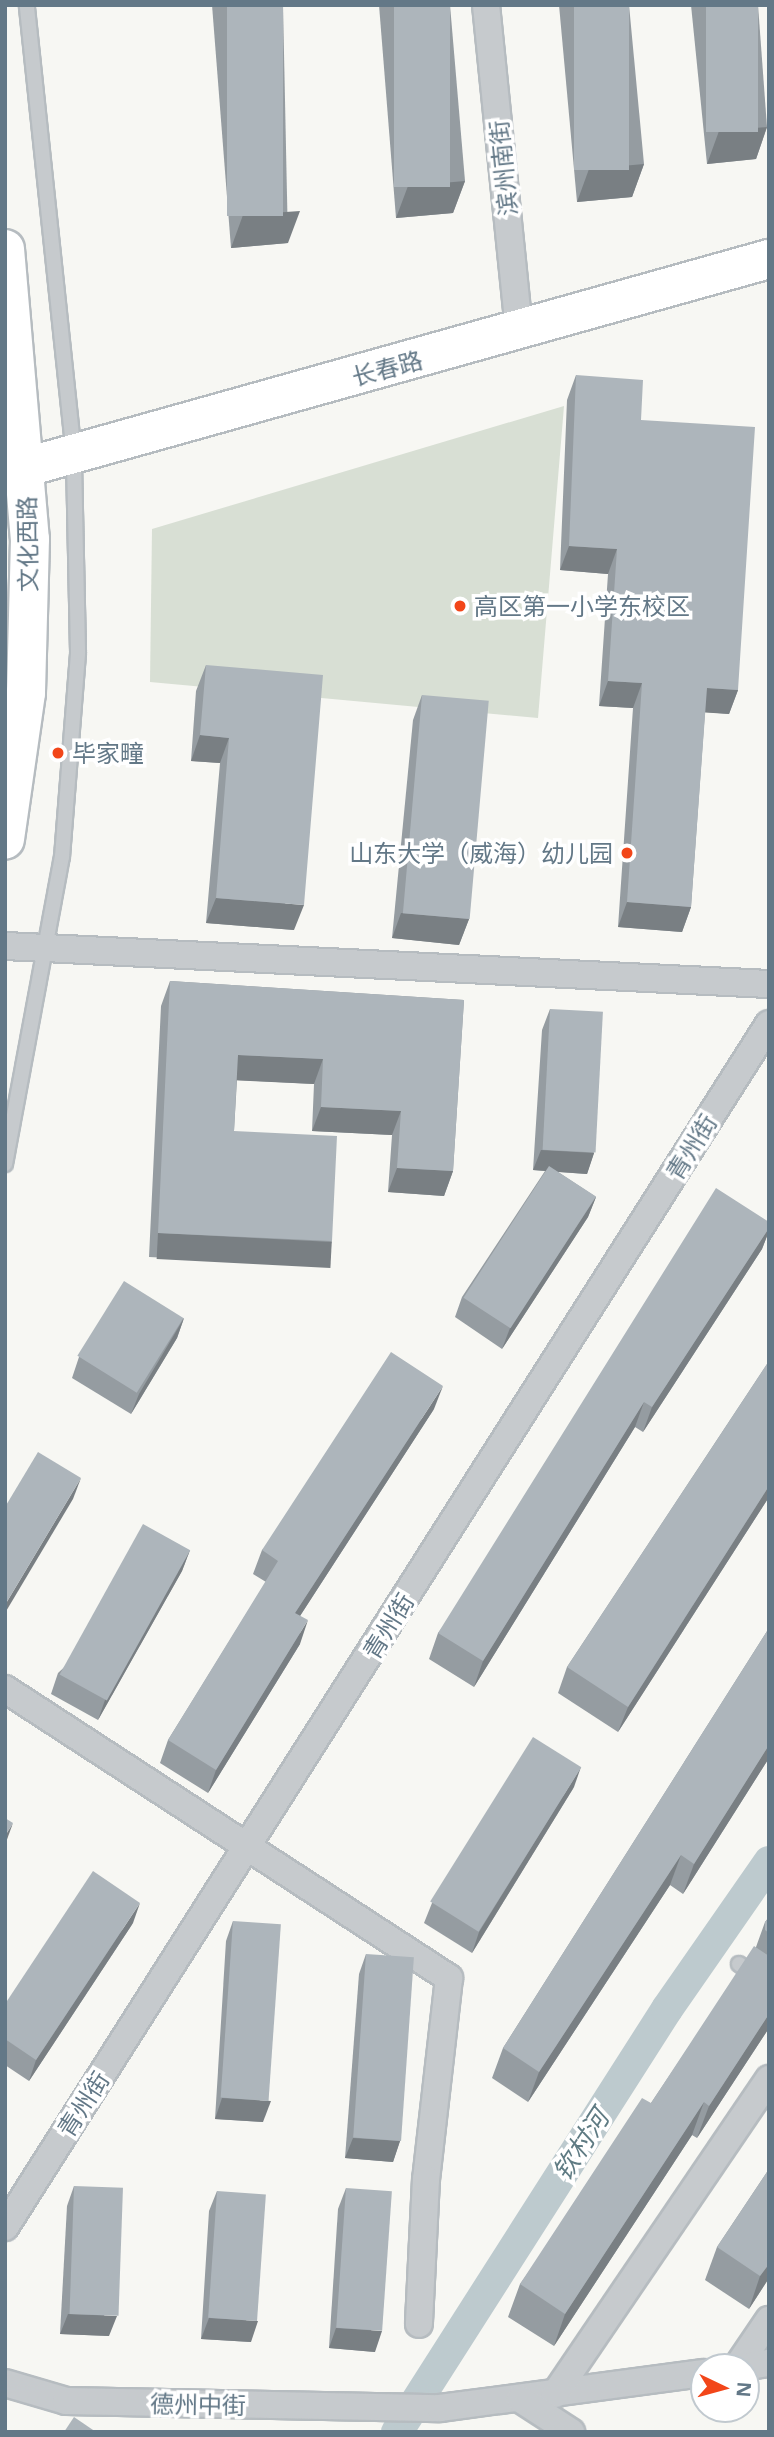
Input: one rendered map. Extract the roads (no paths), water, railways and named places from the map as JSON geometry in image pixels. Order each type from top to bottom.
[{"type":"street","name":"滨州南街","points":[[486,5],[519,331]]},
{"type":"street","name":"文化西路","points":[[5,249],[15,472],[30,539],[26,693],[5,839]]},
{"type":"street","name":"长春路","points":[[15,472],[769,259]]},
{"type":"street","points":[[5,946],[769,984]]},
{"type":"street","name":"青州街","points":[[5,2227],[769,1024]]},
{"type":"street","points":[[5,1689],[449,1978],[426,2179],[419,2324]]},
{"type":"street","points":[[555,2394],[769,2079]]},
{"type":"street","points":[[747,2353],[769,2320]]},
{"type":"street","name":"德州中街","points":[[5,2383],[66,2401],[440,2408],[690,2375]]},
{"type":"street","points":[[520,2399],[571,2432]]},
{"type":"lane","points":[[5,1164],[62,857],[78,652],[74,455],[27,5]]},
{"type":"lane","points":[[738,1964],[769,1986]]},
{"type":"waterway","name":"钦村河","points":[[397,2432],[667,2009],[769,1862]]},
{"type":"place","name":"高区第一小学东校区","points":[[460,606]]},
{"type":"place","name":"毕家疃","points":[[58,753]]},
{"type":"place","name":"山东大学（威海）幼儿园","points":[[627,853]]}]
